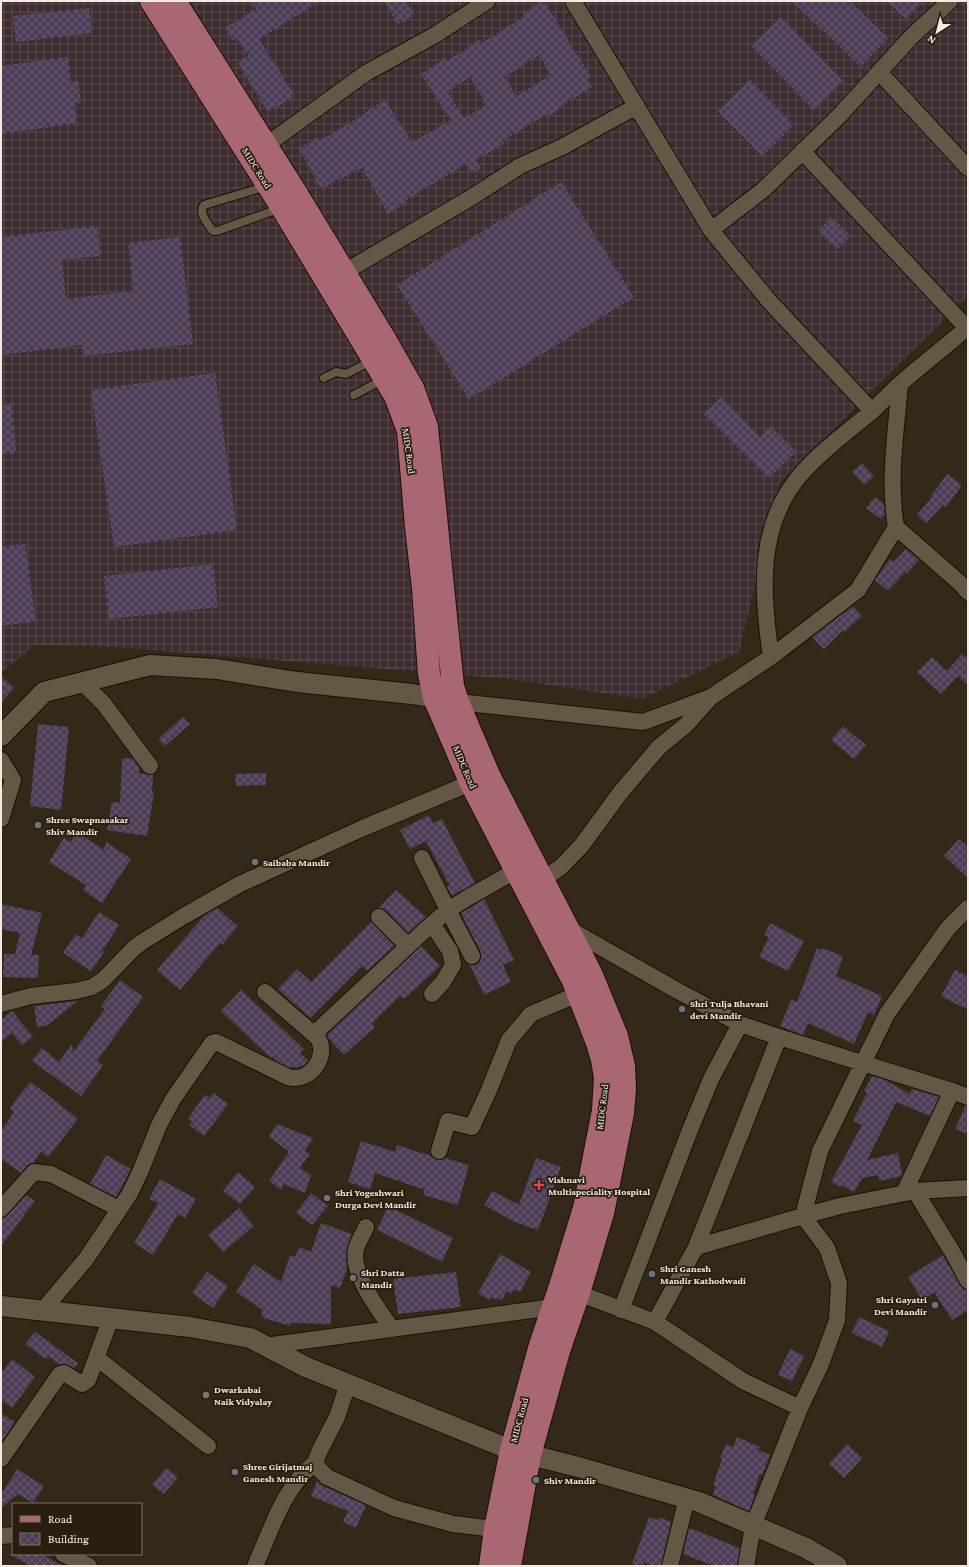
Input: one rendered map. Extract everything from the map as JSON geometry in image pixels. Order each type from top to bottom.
[{"type":"main road","name":"MIDC Road","points":[[151,1],[258,150],[268,186],[282,208],[335,277],[413,388],[427,427],[432,576],[429,674],[434,698],[480,779],[534,885],[597,1043],[605,1078],[603,1110],[559,1351],[521,1452],[495,1529],[490,1566]]},
{"type":"main road","name":"MIDC Road","points":[[175,1],[258,150],[335,277],[373,360],[395,396],[408,431],[432,576],[453,686],[480,779],[515,871],[534,885],[568,928],[591,973],[617,1036],[624,1066],[625,1088],[623,1112],[603,1213],[570,1289],[553,1307],[540,1345],[521,1452],[510,1566]]},
{"type":"street","points":[[258,150],[366,73],[435,35],[487,1]]},
{"type":"street","points":[[572,1],[711,230],[769,301],[872,411]]},
{"type":"street","points":[[711,230],[762,190],[802,152],[839,116],[912,36],[950,1]]},
{"type":"street","points":[[879,72],[968,168]]},
{"type":"street","points":[[335,277],[472,197],[520,166],[562,147],[637,106]]},
{"type":"street","points":[[771,657],[765,614],[764,578],[767,546],[774,520],[784,497],[802,473],[828,447],[872,411],[900,384],[967,328],[802,152]]},
{"type":"street","points":[[900,384],[892,471],[893,509],[896,527],[962,584],[968,592]]},
{"type":"street","points":[[1,736],[44,692],[150,665],[217,669],[297,682],[412,694],[458,702],[643,722],[711,696],[771,657],[858,590],[896,527]]},
{"type":"street","points":[[82,682],[104,704],[150,766]]},
{"type":"street","points":[[534,885],[561,867],[582,845],[620,793],[659,747],[686,725],[711,696]]},
{"type":"street","points":[[1,760],[13,780],[1,819]]},
{"type":"street","points":[[1,1004],[32,996],[76,991],[92,987],[103,980],[134,948],[142,942],[240,884],[363,828],[480,779]]},
{"type":"street","points":[[422,858],[472,956]]},
{"type":"street","points":[[314,1034],[448,910],[515,871]]},
{"type":"street","points":[[746,1566],[753,1526],[800,1408],[821,1364],[836,1320],[839,1283],[827,1248],[804,1216],[820,1151],[887,1014],[948,928],[968,908]]},
{"type":"street","points":[[378,917],[408,946]]},
{"type":"street","points":[[432,924],[450,951],[453,965],[432,994]]},
{"type":"street","points":[[568,928],[678,991],[740,1024],[968,1097]]},
{"type":"street","points":[[43,1310],[86,1258],[129,1195],[159,1125],[173,1099],[212,1043],[216,1042],[294,1079],[308,1075],[318,1063],[322,1049],[321,1043],[314,1034],[264,992]]},
{"type":"street","points":[[439,1151],[448,1121],[472,1127],[509,1040],[531,1014],[578,994]]},
{"type":"street","points":[[621,1310],[690,1130],[712,1079],[740,1024]]},
{"type":"street","points":[[655,1322],[696,1247],[779,1037]]},
{"type":"street","points":[[909,1192],[952,1091]]},
{"type":"street","points":[[1,1209],[34,1172],[51,1174],[120,1209]]},
{"type":"street","points":[[696,1247],[840,1206],[909,1192],[968,1188]]},
{"type":"street","points":[[909,1192],[953,1253],[968,1281]]},
{"type":"street","points":[[366,1227],[356,1250],[357,1268],[363,1286],[392,1328]]},
{"type":"street","points":[[570,1289],[655,1322],[743,1380],[800,1408]]},
{"type":"street","points":[[1,1306],[190,1327],[250,1338],[306,1367],[521,1452],[699,1502],[806,1548],[837,1566]]},
{"type":"street","points":[[265,1346],[553,1307]]},
{"type":"street","points":[[1,1459],[60,1374],[64,1373],[82,1384],[86,1382],[97,1358],[111,1318]]},
{"type":"street","points":[[97,1358],[208,1446]]},
{"type":"street","points":[[255,1566],[286,1496],[304,1472],[315,1463],[337,1417],[348,1384]]},
{"type":"street","points":[[315,1463],[327,1477],[394,1508],[453,1524],[495,1529]]},
{"type":"street","points":[[670,1566],[686,1498]]},
{"type":"street","points":[[1,1536],[12,1535]]},
{"type":"street","points":[[65,1555],[89,1566]]},
{"type":"lane","points":[[268,186],[204,205],[201,208],[201,211],[211,229],[213,231],[217,231],[282,208]]},
{"type":"lane","points":[[324,378],[336,372],[346,374],[373,360]]},
{"type":"lane","points":[[354,395],[384,379]]},
{"type":"shaded area","points":[[1,1],[968,1],[968,296],[780,482],[739,652],[642,699],[509,679],[114,647],[35,645],[1,673]]},
{"type":"building","points":[[251,1],[320,1],[259,39],[295,96],[268,112],[238,63],[249,56],[236,37],[232,40],[225,28],[256,9]]},
{"type":"building","points":[[384,1],[406,1],[414,15],[398,24]]},
{"type":"building","points":[[544,1],[591,77],[587,79],[592,87],[558,108],[559,110],[548,116],[547,114],[502,141],[504,144],[476,160],[481,168],[472,174],[466,164],[406,200],[407,202],[388,214],[362,168],[321,189],[299,148],[319,138],[320,141],[385,100],[412,142],[451,120],[421,74],[445,59],[447,61],[480,40],[482,43],[525,16],[523,13]],"holes":[[[539,55],[551,75],[517,96],[504,77]],[[470,77],[487,105],[464,118],[447,92]]]},
{"type":"building","points":[[792,1],[849,1],[888,38],[861,67]]},
{"type":"building","points":[[887,1],[924,1],[906,19]]},
{"type":"building","points":[[89,8],[92,33],[16,42],[13,16]]},
{"type":"building","points":[[781,17],[843,81],[814,110],[751,46]]},
{"type":"building","points":[[68,57],[71,82],[78,81],[81,103],[74,103],[77,123],[1,134],[1,66]]},
{"type":"building","points":[[750,80],[794,125],[762,156],[718,111]]},
{"type":"building","points":[[561,182],[634,297],[469,399],[397,285]]},
{"type":"building","points":[[831,217],[851,236],[837,250],[818,231]]},
{"type":"building","points":[[97,226],[101,256],[62,260],[66,299],[134,291],[128,243],[180,237],[193,344],[83,356],[82,345],[1,355],[1,237]]},
{"type":"building","points":[[215,373],[237,530],[114,547],[91,390]]},
{"type":"building","points":[[721,397],[760,437],[770,426],[796,452],[769,478],[704,414]]},
{"type":"building","points":[[12,404],[16,453],[1,454],[1,405]]},
{"type":"building","points":[[862,463],[874,476],[864,485],[852,472]]},
{"type":"building","points":[[947,474],[962,485],[946,507],[943,505],[926,523],[917,515],[932,497],[931,496]]},
{"type":"building","points":[[875,497],[884,504],[885,514],[881,519],[866,508]]},
{"type":"building","points":[[25,544],[36,621],[1,626],[1,547]]},
{"type":"building","points":[[906,549],[919,560],[906,574],[905,572],[888,591],[875,580],[890,559],[894,562]]},
{"type":"building","points":[[213,564],[218,607],[109,619],[104,576]]},
{"type":"building","points":[[853,606],[862,616],[844,632],[843,630],[824,649],[812,637]]},
{"type":"building","points":[[962,654],[968,659],[968,685],[958,676],[941,694],[917,672],[932,657],[947,671]]},
{"type":"building","points":[[1,676],[14,688],[1,703]]},
{"type":"building","points":[[183,717],[190,724],[165,746],[158,739]]},
{"type":"building","points":[[38,724],[69,727],[61,810],[30,806]]},
{"type":"building","points":[[843,726],[866,745],[854,759],[831,740]]},
{"type":"building","points":[[122,758],[133,759],[139,767],[139,773],[153,775],[152,793],[154,793],[147,836],[107,830],[112,802],[120,803]]},
{"type":"building","points":[[266,773],[266,785],[236,786],[235,774]]},
{"type":"building","points":[[429,815],[433,823],[442,819],[475,883],[452,896],[447,887],[450,886],[426,841],[410,849],[400,830]]},
{"type":"building","points":[[77,832],[104,850],[106,842],[131,859],[102,903],[83,890],[86,885],[49,862],[64,838],[71,842]]},
{"type":"building","points":[[959,839],[968,847],[968,878],[944,856]]},
{"type":"building","points":[[396,890],[426,917],[408,933],[386,910],[379,908]]},
{"type":"building","points":[[484,899],[514,960],[503,965],[511,982],[484,995],[470,965],[476,965],[480,961],[481,952],[461,913]]},
{"type":"building","points":[[1,904],[42,913],[31,955],[39,955],[38,978],[3,977],[4,954],[15,954],[20,933],[1,929]]},
{"type":"building","points":[[217,908],[238,926],[222,945],[220,943],[180,990],[157,970],[204,916]]},
{"type":"building","points":[[99,912],[119,925],[102,951],[104,952],[91,971],[63,953],[76,934],[82,938]]},
{"type":"building","points":[[371,922],[394,946],[367,971],[362,966],[310,1018],[278,989],[297,969],[311,982]]},
{"type":"building","points":[[770,923],[804,941],[788,971],[759,957],[769,937],[764,935]]},
{"type":"building","points":[[421,946],[440,966],[404,999],[400,996],[372,1023],[375,1027],[344,1055],[327,1035]]},
{"type":"building","points":[[817,948],[821,950],[822,948],[843,956],[836,976],[882,996],[874,1015],[868,1012],[854,1044],[808,1023],[803,1035],[780,1026],[791,1000],[797,1002]]},
{"type":"building","points":[[955,970],[968,976],[968,1010],[941,996]]},
{"type":"building","points":[[120,980],[143,997],[97,1061],[103,1065],[81,1096],[32,1061],[42,1048],[59,1062],[72,1044],[73,1052],[105,1009],[101,1006]]},
{"type":"building","points":[[241,990],[304,1049],[300,1053],[308,1060],[304,1065],[296,1068],[293,1066],[291,1068],[278,1062],[272,1056],[271,1058],[221,1011]]},
{"type":"building","points":[[78,1001],[46,1026],[37,1027],[34,1006]]},
{"type":"building","points":[[12,1011],[33,1037],[22,1045],[12,1033],[1,1042],[1,1020]]},
{"type":"building","points":[[872,1076],[885,1080],[910,1094],[912,1089],[939,1097],[930,1116],[896,1102],[867,1160],[898,1153],[902,1176],[880,1181],[878,1175],[862,1178],[854,1192],[841,1185],[841,1187],[831,1182],[862,1125],[853,1121],[867,1093],[864,1091]]},
{"type":"building","points":[[31,1082],[78,1119],[48,1157],[41,1151],[33,1163],[27,1165],[21,1173],[1,1159],[1,1131],[14,1112],[10,1109],[20,1094]]},
{"type":"building","points":[[213,1093],[228,1104],[204,1136],[189,1125],[192,1121],[188,1118],[205,1095],[209,1098]]},
{"type":"building","points":[[965,1106],[968,1106],[968,1134],[955,1129]]},
{"type":"building","points":[[277,1124],[313,1138],[305,1151],[310,1154],[300,1168],[311,1175],[305,1193],[284,1184],[281,1190],[269,1181],[289,1152],[269,1136]]},
{"type":"building","points":[[361,1141],[395,1152],[397,1145],[431,1156],[437,1160],[442,1160],[445,1158],[469,1165],[458,1205],[423,1195],[425,1190],[375,1173],[370,1189],[348,1182]]},
{"type":"building","points":[[106,1155],[131,1169],[116,1197],[90,1184]]},
{"type":"building","points":[[536,1158],[561,1167],[538,1230],[515,1222],[484,1205],[492,1191],[519,1205]]},
{"type":"building","points":[[238,1172],[255,1187],[240,1204],[223,1191]]},
{"type":"building","points":[[160,1179],[196,1199],[185,1218],[178,1214],[153,1255],[134,1243],[158,1203],[149,1199]]},
{"type":"building","points":[[311,1193],[328,1206],[312,1225],[296,1213]]},
{"type":"building","points":[[26,1195],[35,1201],[1,1246],[1,1220],[8,1215]]},
{"type":"building","points":[[388,1206],[453,1238],[442,1262],[377,1230]]},
{"type":"building","points":[[239,1208],[254,1226],[223,1252],[208,1235]]},
{"type":"building","points":[[321,1223],[352,1234],[347,1248],[347,1268],[340,1288],[331,1285],[331,1324],[291,1323],[290,1326],[263,1318],[263,1316],[261,1316],[263,1310],[236,1292],[254,1264],[281,1282],[290,1255],[295,1257],[299,1247],[311,1252]]},
{"type":"building","points":[[500,1254],[531,1272],[520,1292],[514,1289],[511,1294],[507,1291],[502,1300],[497,1298],[496,1300],[492,1297],[490,1300],[478,1293]]},
{"type":"building","points":[[943,1255],[960,1285],[963,1289],[968,1290],[968,1310],[952,1320],[934,1292],[922,1300],[908,1277]]},
{"type":"building","points":[[207,1272],[228,1286],[213,1308],[192,1293]]},
{"type":"building","points":[[456,1272],[461,1307],[398,1314],[393,1279]]},
{"type":"building","points":[[859,1317],[889,1331],[882,1347],[852,1333]]},
{"type":"building","points":[[35,1332],[78,1363],[74,1368],[66,1364],[59,1364],[48,1356],[46,1359],[25,1344]]},
{"type":"building","points":[[790,1349],[804,1356],[792,1381],[778,1375]]},
{"type":"building","points":[[12,1359],[35,1377],[12,1408],[1,1400],[1,1374]]},
{"type":"building","points":[[1,1413],[15,1422],[1,1442]]},
{"type":"building","points":[[737,1437],[760,1447],[758,1450],[770,1455],[762,1475],[760,1474],[749,1511],[713,1495],[716,1486],[713,1485],[722,1459],[720,1458],[726,1444],[733,1447]]},
{"type":"building","points":[[847,1444],[862,1458],[844,1478],[829,1464]]},
{"type":"building","points":[[166,1468],[178,1477],[164,1494],[152,1485]]},
{"type":"building","points":[[17,1469],[44,1486],[33,1503],[18,1494],[1,1508],[1,1495]]},
{"type":"building","points":[[317,1481],[323,1486],[366,1505],[356,1528],[343,1522],[348,1511],[311,1496]]},
{"type":"building","points":[[649,1517],[658,1520],[659,1517],[671,1522],[661,1566],[653,1566],[644,1562],[643,1566],[632,1564]]},
{"type":"building","points":[[689,1528],[740,1548],[737,1566],[714,1566],[683,1554]]},
{"type":"building","points":[[9,1554],[43,1555],[63,1566],[31,1566]]},
{"type":"place","name":"Shree Swapnasakar Shiv Mandir","points":[[38,825]]},
{"type":"place","name":"Saibaba Mandir","points":[[255,862]]},
{"type":"place","name":"Shri Tulja Bhavani devi Mandir","points":[[682,1009]]},
{"type":"place","name":"Vishnavi Multispeciality Hospital","points":[[539,1185]]},
{"type":"place","name":"Shri Yogeshwari Durga Devi Mandir","points":[[327,1198]]},
{"type":"place","name":"Shri Ganesh Mandir Kathodwadi","points":[[652,1274]]},
{"type":"place","name":"Shri Datta Mandir","points":[[353,1278]]},
{"type":"place","name":"Shri Gayatri Devi Mandir","points":[[935,1305]]},
{"type":"place","name":"Dwarkabai Naik Vidyalay","points":[[206,1395]]},
{"type":"place","name":"Shree Girijatmaj Ganesh Mandir","points":[[235,1472]]},
{"type":"place","name":"Shiv Mandir","points":[[536,1480]]}]
